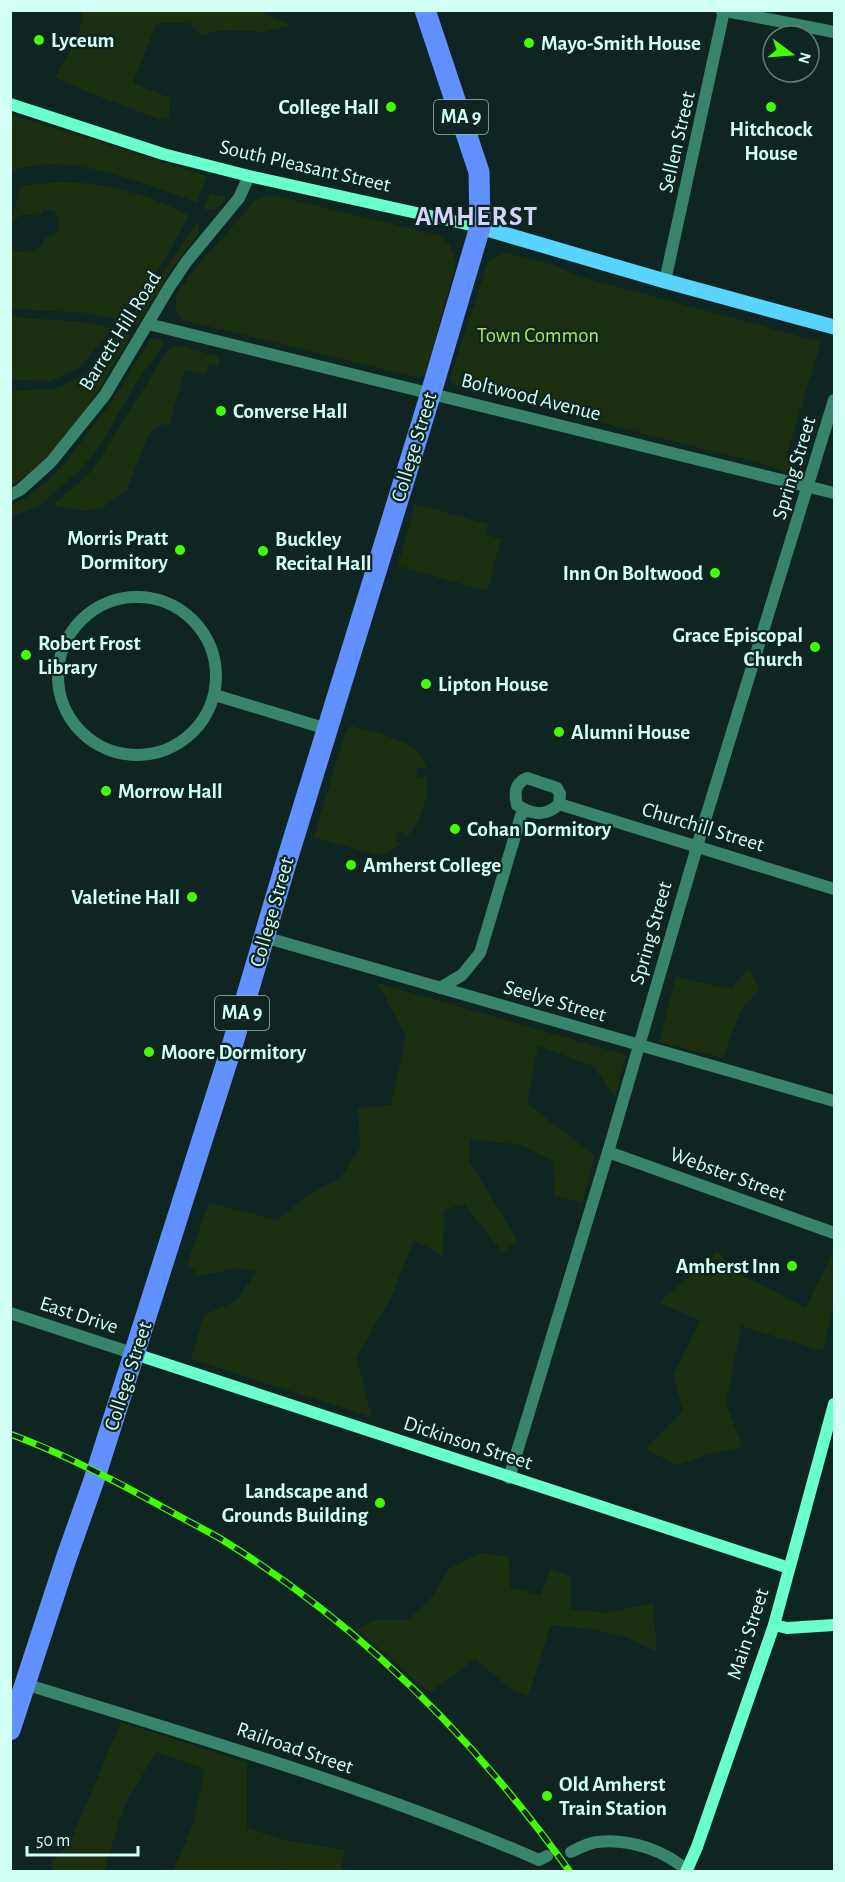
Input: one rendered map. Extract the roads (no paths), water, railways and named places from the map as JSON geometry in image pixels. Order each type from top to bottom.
[{"type":"highway","name":"MA 9","points":[[425,10],[479,172],[480,227]]},
{"type":"highway","name":"College Street","points":[[10,1730],[135,1354],[480,227]]},
{"type":"main road","name":"South Pleasant Street","points":[[10,104],[164,154],[249,176],[480,227],[834,327]]},
{"type":"main road","name":"Dickinson Street","points":[[135,1354],[789,1568]]},
{"type":"main road","name":"Main Street","points":[[687,1871],[774,1625],[834,1404]]},
{"type":"main road","points":[[774,1625],[787,1628],[834,1625]]},
{"type":"street","points":[[723,11],[834,32]]},
{"type":"street","name":"Sellen Street","points":[[665,281],[723,11]]},
{"type":"street","name":"Barrett Hill Road","points":[[10,495],[20,490],[51,462],[105,395],[170,286],[187,261],[238,198],[249,176]]},
{"type":"street","name":"Boltwood Avenue","points":[[148,324],[344,374],[431,393],[834,492]]},
{"type":"street","name":"Spring Street","points":[[509,1478],[834,400]]},
{"type":"street","points":[[144,597],[166,602],[186,613],[202,630],[212,650],[217,672],[214,695],[206,716],[192,734],[174,747],[153,755],[130,756],[108,751],[88,740],[72,723],[62,703],[57,681],[60,658],[68,637],[82,619],[100,605],[122,598],[144,597]]},
{"type":"street","points":[[214,695],[327,729]]},
{"type":"street","points":[[527,778],[557,788],[560,794],[559,804],[552,811],[545,813],[523,809],[517,805],[515,797],[516,788],[521,780],[527,778]]},
{"type":"street","name":"Churchill Street","points":[[559,804],[834,889]]},
{"type":"street","points":[[440,988],[462,975],[480,953],[523,809]]},
{"type":"street","name":"Seelye Street","points":[[264,937],[834,1101]]},
{"type":"street","name":"Webster Street","points":[[608,1152],[834,1233]]},
{"type":"street","name":"East Drive","points":[[10,1313],[135,1354]]},
{"type":"street","name":"Railroad Street","points":[[25,1684],[205,1738],[337,1783],[475,1832],[539,1860],[547,1856]]},
{"type":"street","points":[[571,1852],[584,1845],[598,1842],[620,1843],[665,1854],[687,1871]]},
{"type":"railway","points":[[10,1434],[85,1466],[221,1539],[272,1572],[321,1608],[412,1688],[455,1731],[534,1823],[570,1872]]},
{"type":"place","name":"Lyceum","points":[[39,40]]},
{"type":"place","name":"Mayo-Smith House","points":[[529,43]]},
{"type":"place","name":"College Hall","points":[[391,107]]},
{"type":"place","name":"Hitchcock House","points":[[771,107]]},
{"type":"place","name":"Converse Hall","points":[[221,411]]},
{"type":"place","name":"Morris Pratt Dormitory","points":[[180,550]]},
{"type":"place","name":"Buckley Recital Hall","points":[[263,551]]},
{"type":"place","name":"Inn On Boltwood","points":[[715,573]]},
{"type":"place","name":"Grace Episcopal Church","points":[[815,647]]},
{"type":"place","name":"Robert Frost Library","points":[[26,655]]},
{"type":"place","name":"Lipton House","points":[[426,684]]},
{"type":"place","name":"Alumni House","points":[[559,732]]},
{"type":"place","name":"Morrow Hall","points":[[106,791]]},
{"type":"place","name":"Cohan Dormitory","points":[[455,829]]},
{"type":"place","name":"Amherst College","points":[[351,865]]},
{"type":"place","name":"Valetine Hall","points":[[192,897]]},
{"type":"place","name":"Moore Dormitory","points":[[149,1052]]},
{"type":"place","name":"Amherst Inn","points":[[792,1266]]},
{"type":"place","name":"Landscape and Grounds Building","points":[[380,1503]]},
{"type":"place","name":"Old Amherst Train Station","points":[[547,1796]]},
{"type":"district","name":"AMHERST","points":[[477,216]]},
{"type":"park label","name":"Town Common","points":[[538,335]]}]
